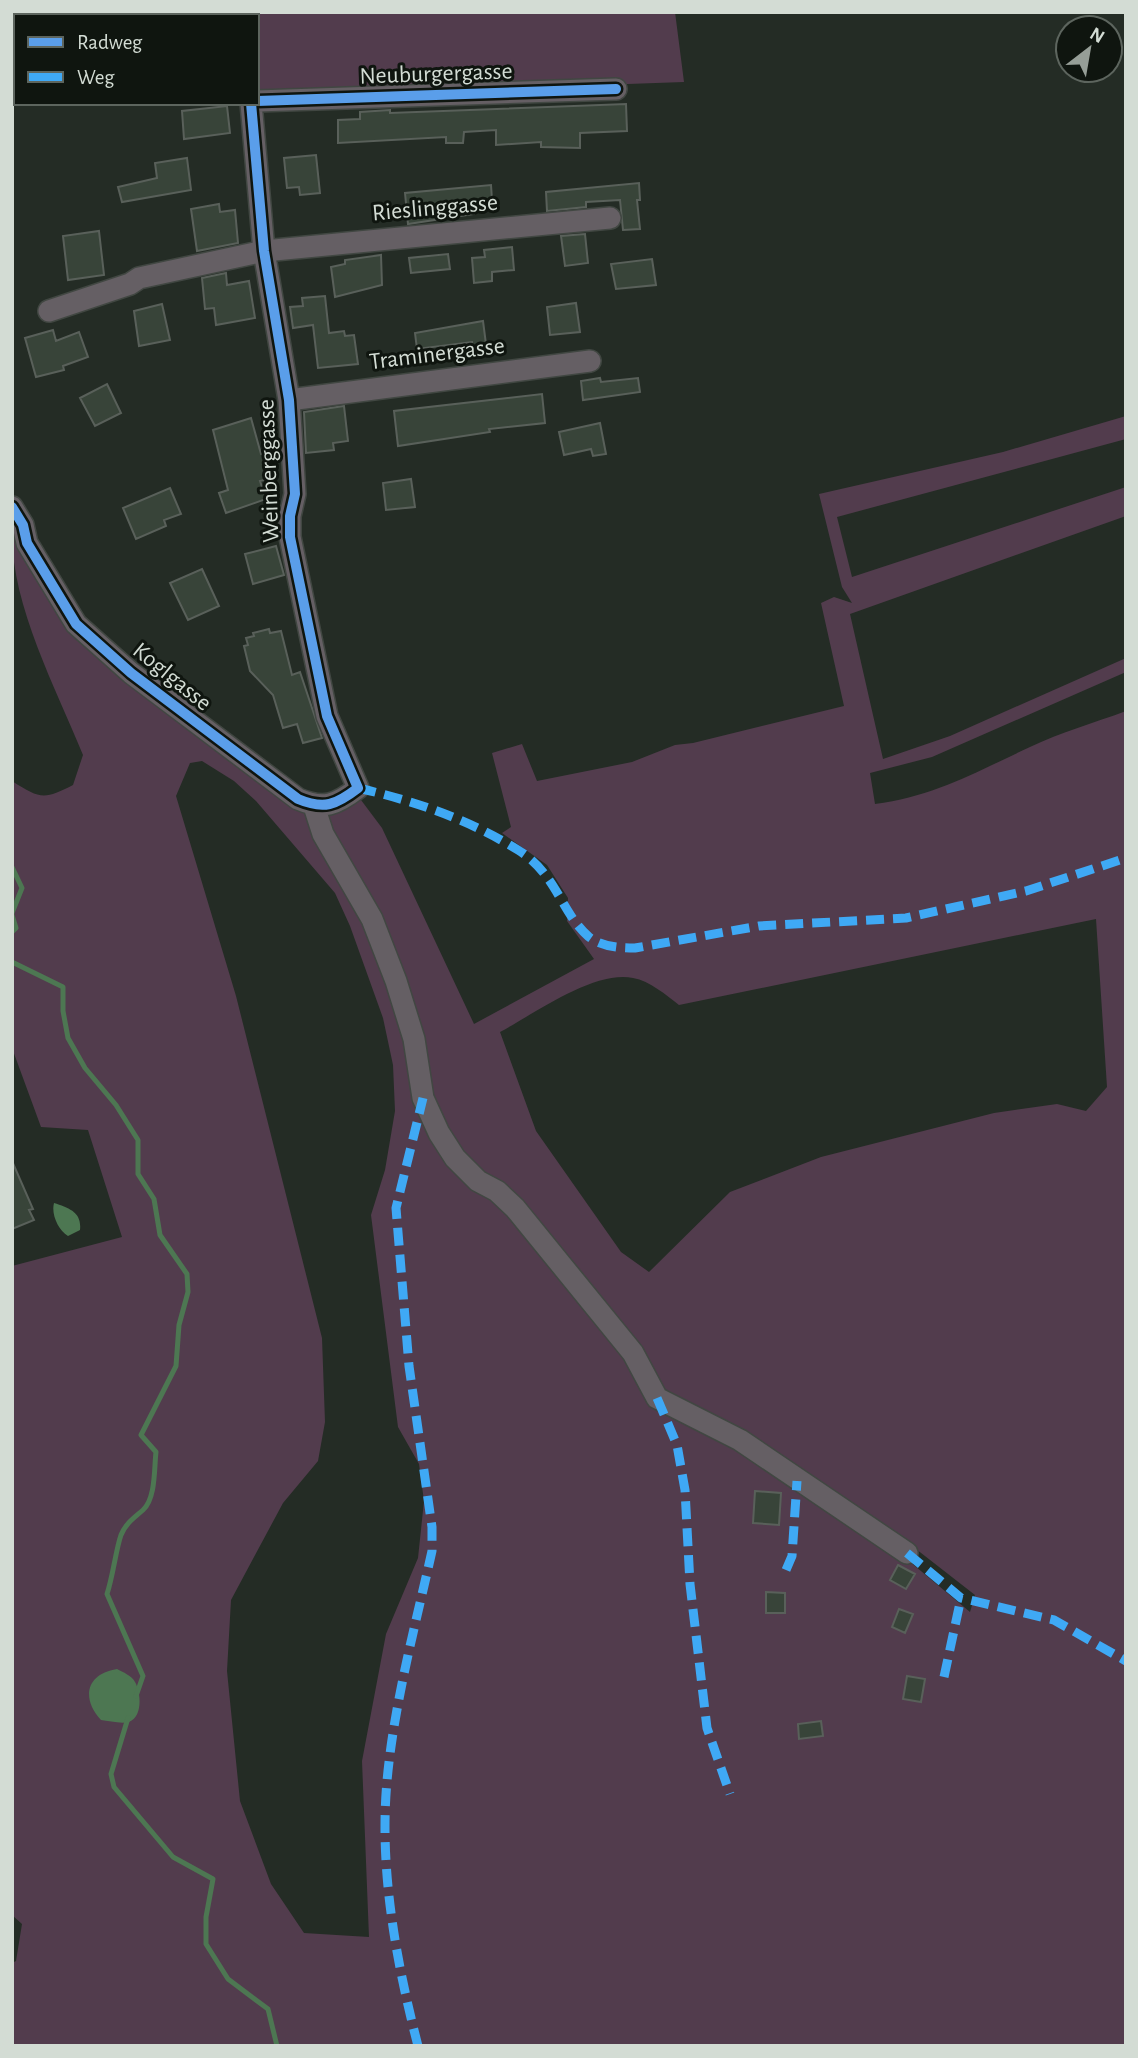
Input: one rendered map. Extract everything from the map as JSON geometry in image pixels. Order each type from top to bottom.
[{"type":"street","name":"Neuburgergasse","points":[[259,101],[616,89]]},
{"type":"street","name":"Weinberggasse","points":[[251,105],[264,251],[289,400],[295,494],[290,516],[290,537],[327,716],[358,788],[336,802],[314,806]]},
{"type":"street","name":"Rieslinggasse","points":[[49,311],[130,284],[139,278],[264,251],[610,218]]},
{"type":"street","name":"Traminergasse","points":[[289,400],[590,361]]},
{"type":"street","name":"Koglgasse","points":[[12,508],[23,525],[27,543],[76,624],[131,673],[208,733],[283,789],[314,806]]},
{"type":"street","points":[[314,806],[323,834],[360,898],[386,957],[414,1039],[423,1098],[439,1133],[455,1157],[478,1181],[497,1191],[515,1208],[633,1353],[657,1398],[740,1440],[907,1553]]},
{"type":"shaded area","points":[[675,12],[684,82],[259,97],[259,14],[250,14]]},
{"type":"shaded area","points":[[1126,416],[1126,439],[837,517],[852,577],[1126,487],[1126,516],[850,614],[883,759],[950,736],[1126,658],[1126,672],[932,757],[870,773],[875,804],[897,800],[955,782],[1066,732],[1126,711],[1126,2046],[12,2046],[12,1963],[16,1961],[22,1924],[12,1915],[12,1266],[122,1237],[88,1130],[41,1127],[12,1048],[12,781],[36,794],[55,793],[73,785],[83,755],[27,618],[14,562],[12,534],[16,534],[103,657],[333,810],[361,800],[382,828],[474,1024],[594,959],[567,921],[568,898],[547,865],[502,833],[511,827],[492,753],[522,744],[537,781],[632,762],[675,745],[844,706],[821,603],[834,597],[852,603],[842,587],[819,494],[1003,452]],"holes":[[[202,761],[234,781],[256,801],[335,893],[350,926],[383,1018],[393,1065],[395,1111],[385,1170],[371,1215],[398,1427],[419,1464],[424,1501],[418,1558],[386,1634],[362,1761],[369,1937],[304,1933],[271,1884],[240,1801],[227,1671],[231,1600],[283,1503],[318,1461],[325,1422],[322,1338],[236,996],[176,796],[190,763]],[[1096,919],[1107,1087],[1086,1111],[1057,1104],[994,1113],[821,1157],[730,1192],[649,1272],[621,1252],[536,1131],[500,1032],[565,995],[617,977],[646,982],[679,1005]],[[686,1402],[889,1528],[975,1595],[970,1612],[903,1556],[736,1442]]]},
{"type":"shaded area","points":[[54,1203],[77,1215],[80,1230],[68,1236],[64,1233],[54,1217]]},
{"type":"shaded area","points":[[117,1669],[132,1678],[139,1692],[139,1710],[129,1722],[101,1720],[89,1696],[93,1682],[99,1676]]},
{"type":"building","points":[[626,104],[627,131],[580,133],[580,148],[541,147],[541,142],[496,145],[496,130],[464,132],[463,143],[446,143],[446,137],[338,143],[338,120],[360,119],[360,112]]},
{"type":"building","points":[[227,106],[230,133],[184,139],[182,111]]},
{"type":"building","points":[[316,155],[320,193],[300,195],[299,187],[287,188],[284,158]]},
{"type":"building","points":[[187,158],[191,190],[122,202],[118,187],[157,178],[155,163]]},
{"type":"building","points":[[639,183],[640,200],[637,200],[640,229],[623,230],[620,200],[586,202],[586,207],[547,211],[546,192]]},
{"type":"building","points":[[491,185],[492,200],[473,202],[474,214],[408,224],[405,193]]},
{"type":"building","points":[[219,204],[220,212],[235,210],[238,243],[197,251],[191,209]]},
{"type":"building","points":[[99,231],[104,275],[68,280],[63,236]]},
{"type":"building","points":[[585,234],[588,263],[565,266],[561,236]]},
{"type":"building","points":[[512,247],[514,270],[492,272],[492,281],[474,283],[472,258],[485,257],[484,250]]},
{"type":"building","points":[[448,254],[450,269],[411,273],[409,258]]},
{"type":"building","points":[[381,255],[382,285],[335,297],[331,267],[345,264],[345,260]]},
{"type":"building","points":[[652,259],[656,285],[616,289],[611,264]]},
{"type":"building","points":[[226,273],[227,285],[249,281],[255,318],[216,325],[214,308],[205,309],[202,278]]},
{"type":"building","points":[[325,296],[329,333],[344,331],[345,336],[354,335],[358,364],[318,368],[313,325],[293,328],[290,307],[303,306],[302,298]]},
{"type":"building","points":[[576,303],[580,332],[550,335],[547,307]]},
{"type":"building","points":[[162,304],[170,340],[139,346],[134,311]]},
{"type":"building","points":[[483,321],[487,352],[474,354],[472,342],[417,349],[415,333]]},
{"type":"building","points":[[53,330],[56,341],[79,332],[88,357],[63,366],[64,370],[36,377],[25,338]]},
{"type":"building","points":[[600,378],[601,382],[638,378],[640,392],[583,400],[581,381]]},
{"type":"building","points":[[107,384],[121,413],[95,426],[80,398]]},
{"type":"building","points":[[542,394],[545,423],[489,429],[490,432],[398,446],[394,411]]},
{"type":"building","points":[[344,406],[348,441],[333,443],[334,450],[306,453],[304,412]]},
{"type":"building","points":[[251,418],[261,454],[265,453],[273,478],[260,481],[266,499],[226,513],[219,493],[228,490],[213,430]]},
{"type":"building","points":[[600,423],[606,454],[593,456],[591,449],[564,455],[559,432]]},
{"type":"building","points":[[411,479],[415,507],[386,510],[383,483]]},
{"type":"building","points":[[170,488],[181,514],[164,520],[166,526],[136,539],[123,508]]},
{"type":"building","points":[[276,546],[284,575],[253,584],[245,554]]},
{"type":"building","points":[[202,569],[219,606],[188,620],[170,583]]},
{"type":"building","points":[[269,629],[270,633],[281,631],[292,675],[300,672],[322,738],[303,743],[297,724],[283,728],[273,695],[250,671],[244,646],[248,645],[246,638],[254,636],[253,633]]},
{"type":"building","points":[[12,1161],[33,1209],[29,1210],[34,1220],[12,1229]]},
{"type":"building","points":[[755,1491],[781,1493],[779,1525],[753,1523]]},
{"type":"building","points":[[898,1565],[915,1574],[906,1589],[890,1580]]},
{"type":"building","points":[[766,1592],[785,1593],[785,1613],[766,1613]]},
{"type":"building","points":[[899,1609],[913,1614],[905,1633],[892,1627]]},
{"type":"building","points":[[907,1676],[925,1679],[921,1702],[903,1699]]},
{"type":"building","points":[[821,1721],[823,1736],[799,1739],[798,1724]]},
{"type":"waterway","points":[[12,867],[22,888],[12,913]]},
{"type":"waterway","points":[[12,915],[16,928],[12,932]]},
{"type":"waterway","points":[[12,962],[63,987],[63,1011],[68,1038],[85,1068],[116,1105],[138,1140],[138,1174],[154,1199],[160,1235],[187,1274],[188,1292],[179,1325],[176,1366],[141,1435],[156,1452],[152,1491],[147,1505],[121,1535],[107,1594],[143,1676],[136,1696]]},
{"type":"waterway","points":[[128,1718],[111,1774],[114,1787],[173,1857],[213,1879],[206,1917],[206,1944],[228,1979],[268,2009],[277,2046]]},
{"type":"marked path","points":[[358,788],[440,812],[480,829],[518,850],[542,870],[572,917],[589,937],[605,945],[617,947],[635,948],[759,926],[906,918],[1026,891],[1126,858]]},
{"type":"marked path","points":[[418,2046],[391,1915],[385,1814],[395,1723],[432,1551],[432,1527],[409,1366],[396,1208],[423,1098]]},
{"type":"marked path","points":[[657,1398],[677,1445],[685,1490],[690,1584],[707,1728],[730,1794]]},
{"type":"marked path","points":[[786,1570],[792,1556],[797,1481]]},
{"type":"marked path","points":[[907,1553],[961,1598],[1054,1620],[1126,1661]]},
{"type":"marked path","points":[[944,1677],[961,1598]]},
{"type":"cycle path","points":[[259,101],[616,89]]},
{"type":"cycle path","points":[[12,507],[23,525],[27,543],[76,624],[131,673],[298,799],[315,804],[330,804],[358,788],[327,716],[290,537],[290,516],[295,494],[289,400],[264,251],[251,105]]}]
